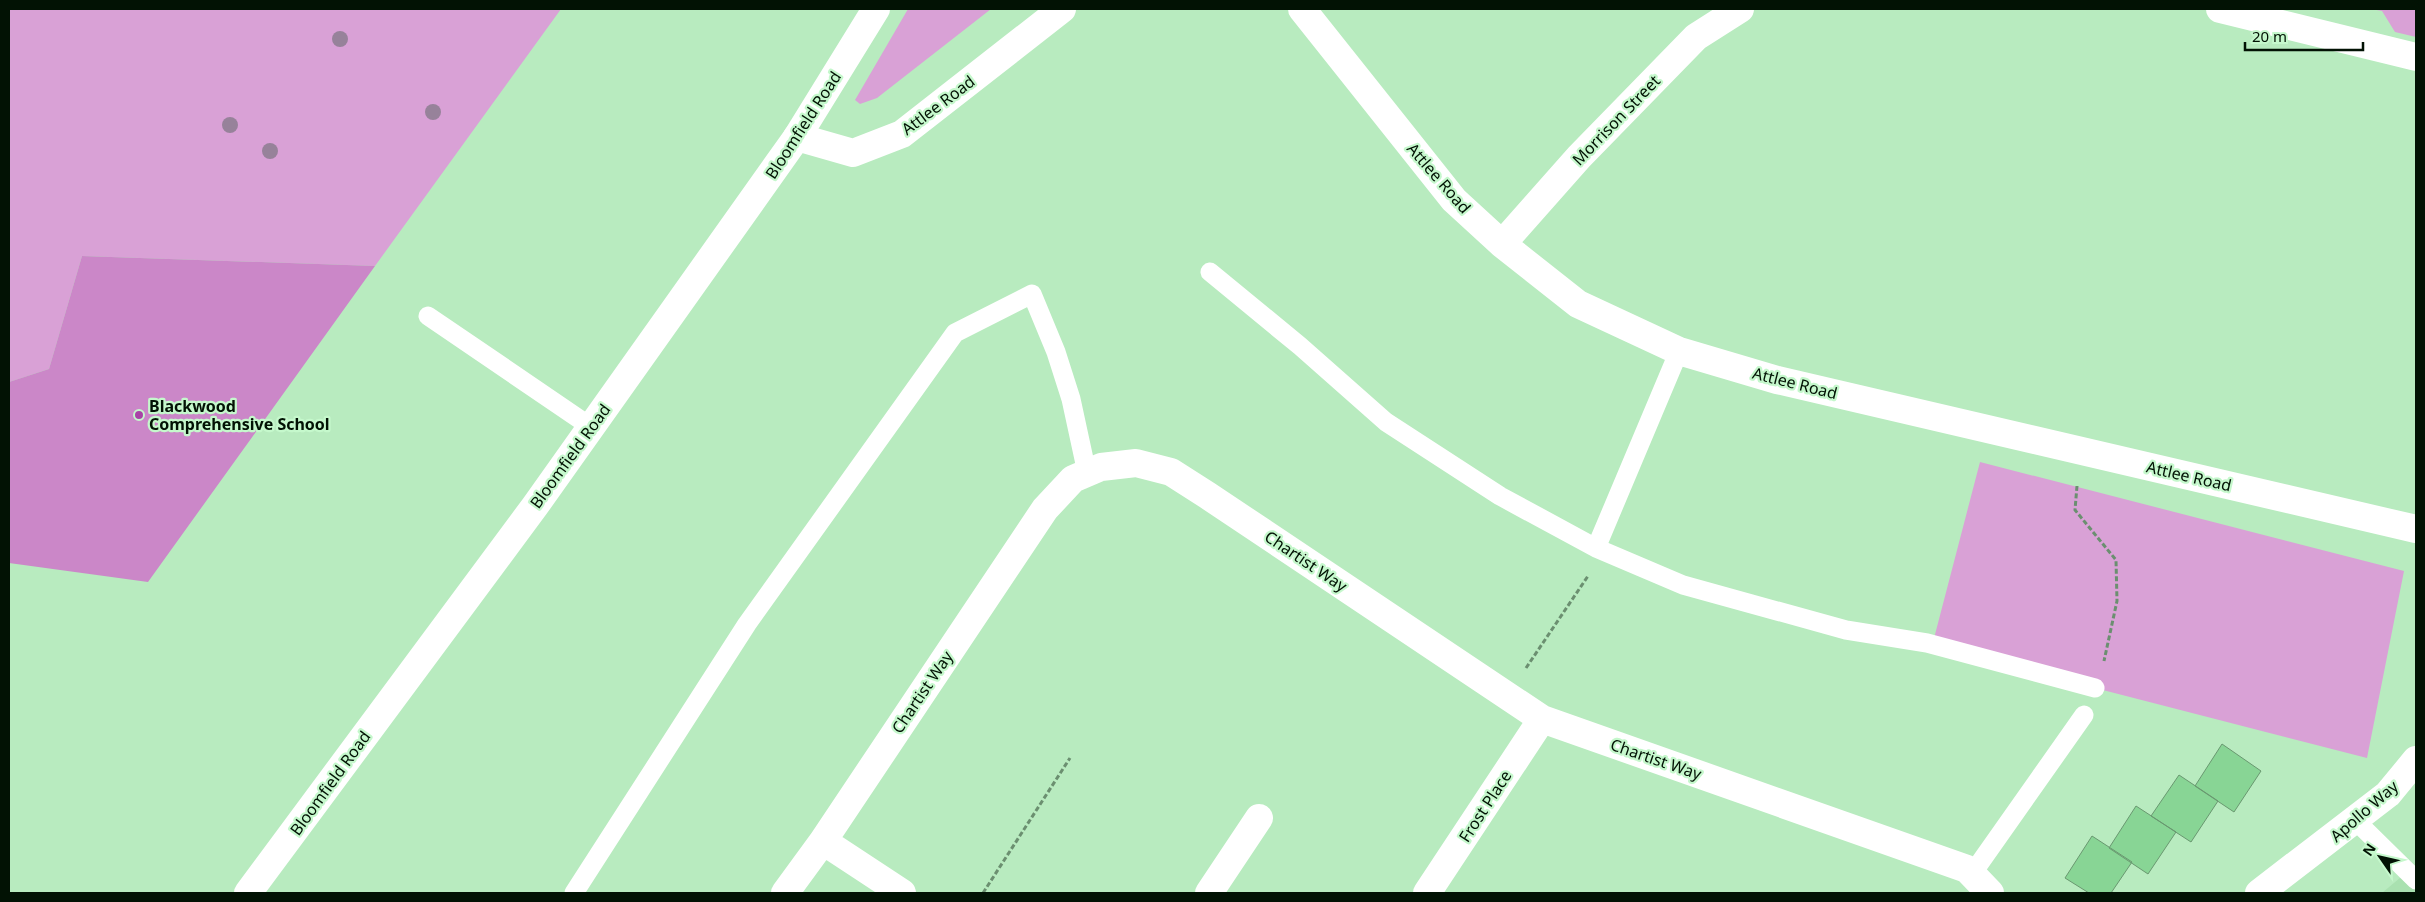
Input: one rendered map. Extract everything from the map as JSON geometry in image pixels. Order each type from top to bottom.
[{"type":"street","name":"Bloomfield Road","points":[[248,893],[590,427],[797,137],[876,9]]},
{"type":"street","name":"Attlee Road","points":[[797,137],[853,154],[902,134],[1062,9]]},
{"type":"street","name":"Attlee Road","points":[[1302,9],[1454,200],[1502,244],[1578,304],[1679,351],[1777,380],[2416,529]]},
{"type":"street","name":"Morrison Street","points":[[1502,244],[1579,157],[1696,37],[1740,9]]},
{"type":"street","points":[[2220,9],[2416,57]]},
{"type":"street","name":"Chartist Way","points":[[785,893],[823,841],[1045,509],[1074,479],[1101,467],[1136,464],[1171,472],[1542,719],[1967,868],[1981,884]]},
{"type":"street","name":"Frost Place","points":[[1427,893],[1542,719]]},
{"type":"street","name":"Apollo Way","points":[[2259,893],[2356,821],[2388,794],[2416,760]]},
{"type":"street","points":[[1209,893],[1259,818]]},
{"type":"street","points":[[823,841],[902,893]]},
{"type":"lane","points":[[1210,272],[1300,346],[1386,422],[1500,496],[1596,548],[1683,585],[1846,630],[1927,643],[2095,688]]},
{"type":"lane","points":[[574,893],[747,624],[955,333],[1032,294],[1056,352],[1071,399],[1087,473]]},
{"type":"lane","points":[[428,316],[590,427]]},
{"type":"lane","points":[[1596,548],[1679,351]]},
{"type":"lane","points":[[1981,884],[2084,715]]},
{"type":"lane","points":[[2356,821],[2416,880]]},
{"type":"path","points":[[2077,487],[2075,510],[2116,560],[2117,600],[2108,650],[2095,688]]},
{"type":"path","points":[[1528,665],[1601,558],[1596,548]]},
{"type":"path","points":[[983,893],[1070,758]]},
{"type":"shaded area","name":"Blackwood Comprehensive School","points":[[9,9],[561,9],[375,266],[82,256],[49,369],[9,382]]},
{"type":"shaded area","points":[[908,9],[991,9],[877,98],[860,104],[855,100]]},
{"type":"shaded area","points":[[2371,9],[2416,9],[2416,37],[2395,32],[2382,11]]},
{"type":"shaded area","points":[[82,256],[375,266],[148,582],[9,563],[9,382],[49,369]]},
{"type":"shaded area","points":[[1980,462],[2404,571],[2367,758],[1932,646]]},
{"type":"shaded area","points":[[2416,865],[2416,893],[2382,893],[2407,872]]},
{"type":"building","points":[[2222,744],[2261,771],[2234,812],[2195,786]]},
{"type":"building","points":[[2179,775],[2218,801],[2191,842],[2151,816]]},
{"type":"building","points":[[2136,806],[2176,832],[2148,874],[2109,848]]},
{"type":"building","points":[[2092,836],[2132,862],[2111,893],[2089,893],[2065,878]]},
{"type":"place","name":"Blackwood Comprehensive School","points":[[139,415]]}]
